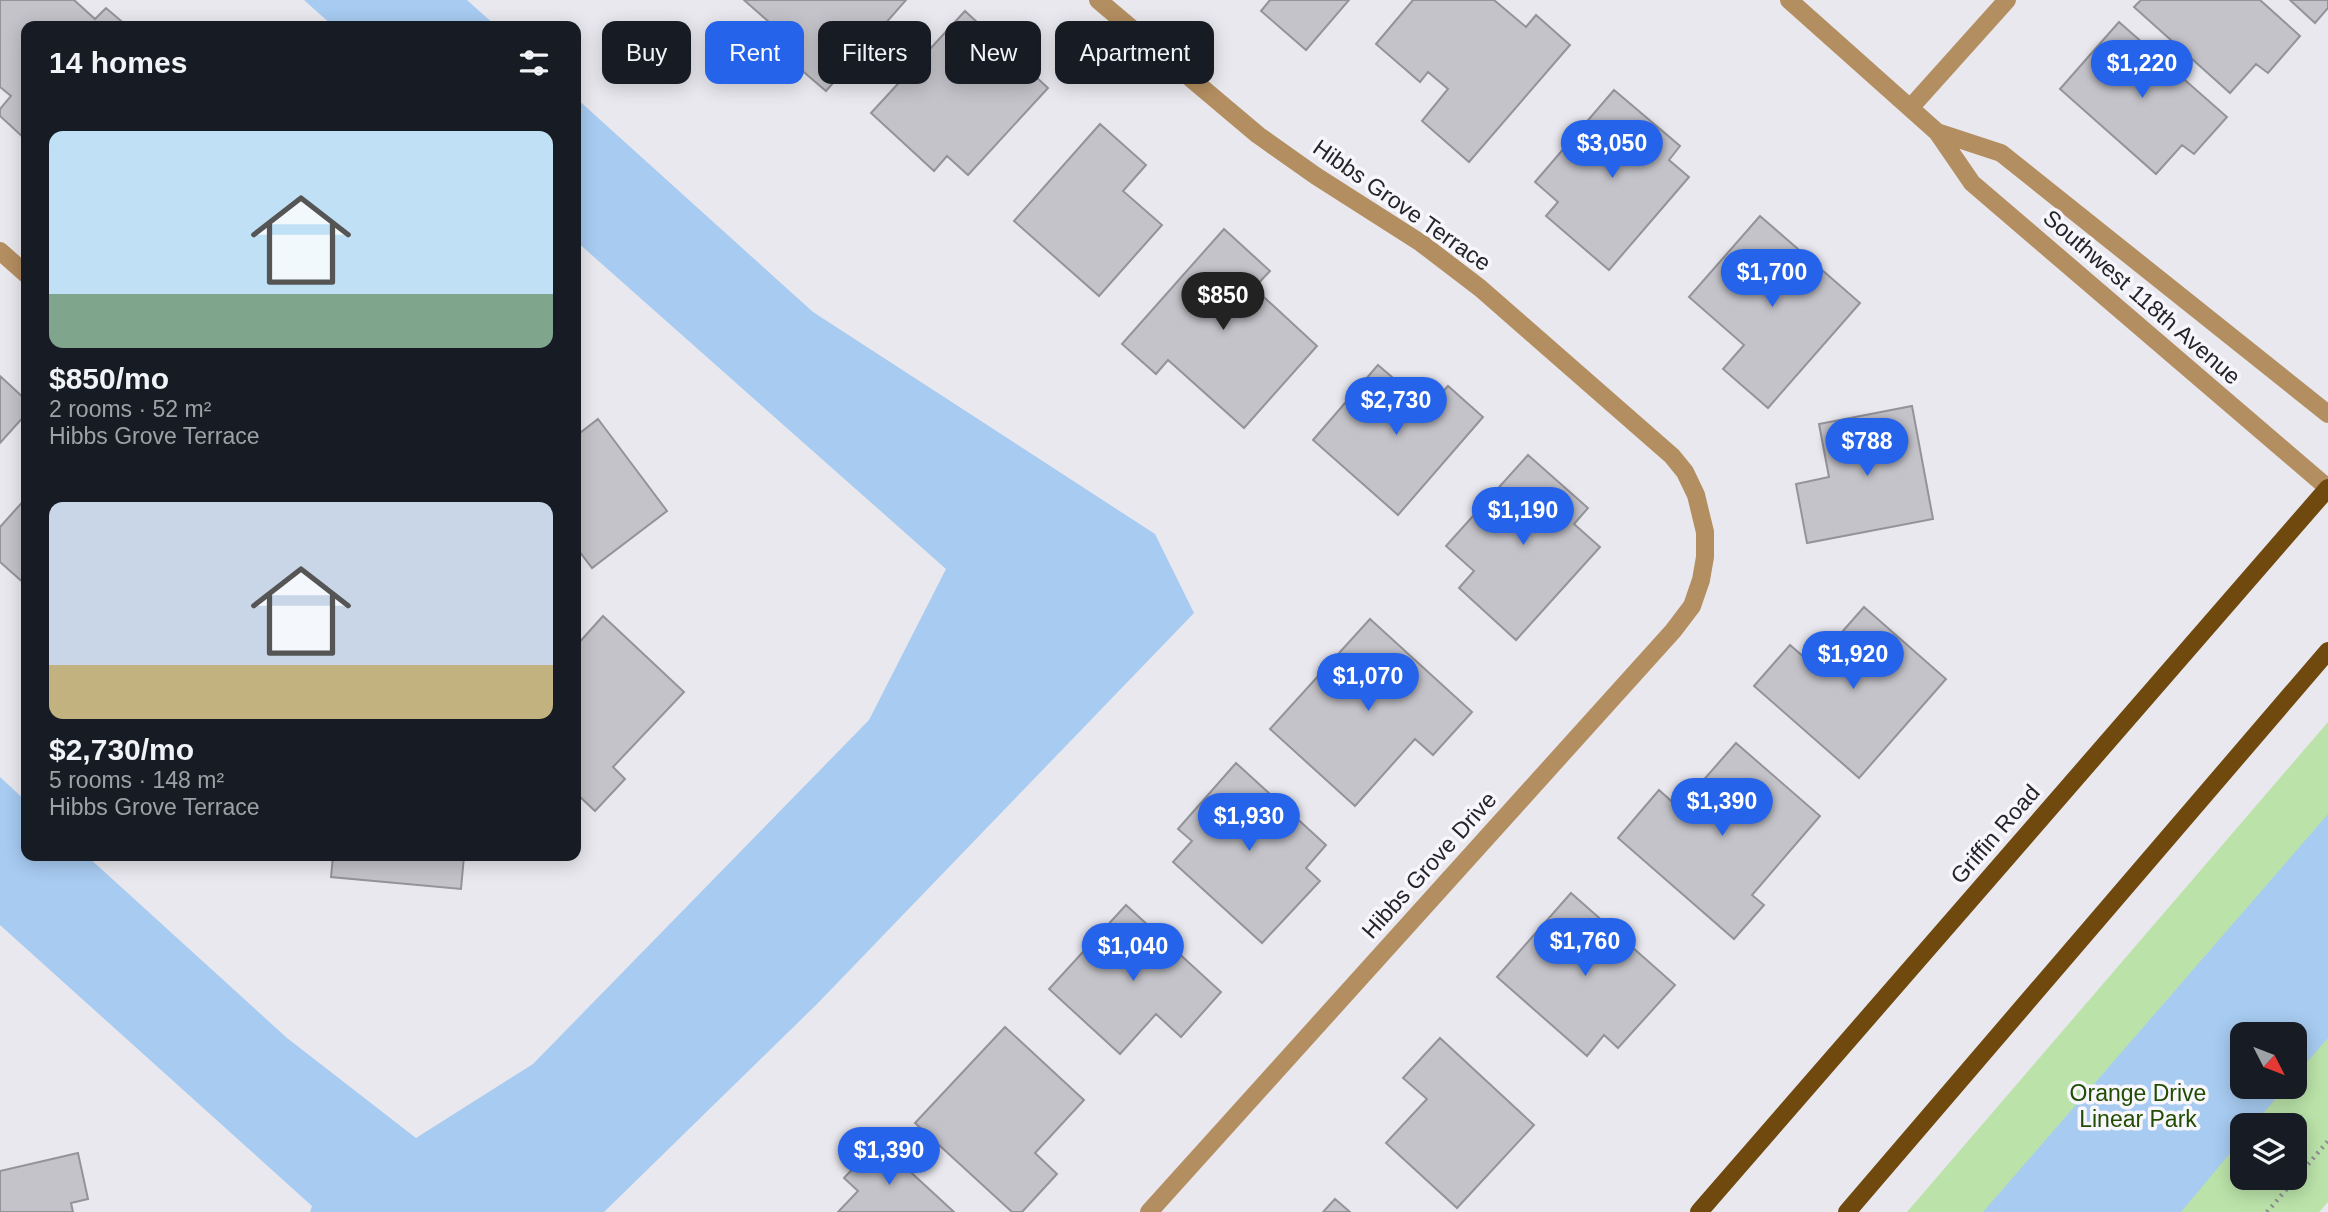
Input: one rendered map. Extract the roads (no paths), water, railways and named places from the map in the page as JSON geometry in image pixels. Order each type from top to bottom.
[{"type":"main road","name":"Griffin Road","points":[[1699,1212],[2328,488]]},
{"type":"main road","points":[[1847,1212],[2328,651]]},
{"type":"street","name":"Hibbs Grove Terrace","points":[[1098,0],[1258,135],[1316,176],[1421,243],[1480,288],[1646,432],[1685,472],[1696,495],[1705,532]]},
{"type":"street","name":"Southwest 118th Avenue","points":[[1789,0],[1937,132],[1972,183],[2328,488]]},
{"type":"street","points":[[1911,107],[2007,0]]},
{"type":"street","name":"Southwest 118th Avenue","points":[[1937,132],[2001,153],[2328,414]]},
{"type":"street","points":[[0,251],[21,270]]},
{"type":"street","name":"Hibbs Grove Drive","points":[[1149,1212],[1673,631],[1692,606],[1701,580],[1705,532]]},
{"type":"water","points":[[304,0],[467,0],[490,21],[327,21]]},
{"type":"water","points":[[581,103],[813,312],[1155,534],[1194,613],[817,1004],[604,1212],[310,1212],[312,1206],[0,925],[0,777],[21,796],[21,861],[92,861],[287,1038],[416,1138],[533,1064],[869,720],[946,569],[581,245]]},
{"type":"water","points":[[2328,814],[2328,1038],[2307,1062],[2307,1022],[2230,1022],[2230,1099],[2276,1099],[2263,1113],[2230,1113],[2230,1153],[2181,1212],[1983,1212]]},
{"type":"park label","name":"Orange Drive Linear Park","points":[[2138,1106]]}]
